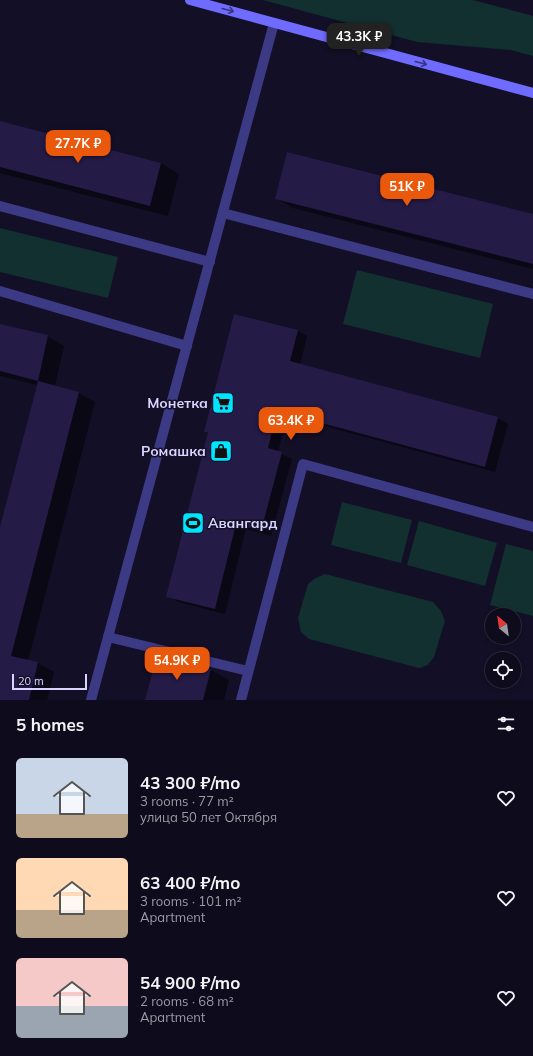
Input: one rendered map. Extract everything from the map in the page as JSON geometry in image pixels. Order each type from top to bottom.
[{"type":"main road","points":[[190,0],[533,93]]},
{"type":"lane","points":[[91,700],[274,22]]},
{"type":"lane","points":[[0,206],[210,262]]},
{"type":"lane","points":[[223,214],[533,294]]},
{"type":"lane","points":[[0,291],[187,346]]},
{"type":"lane","points":[[241,700],[303,464],[533,527]]},
{"type":"lane","points":[[108,637],[248,671]]},
{"type":"green space","points":[[263,0],[473,0],[533,16],[533,56],[511,50],[417,42]]},
{"type":"green space","points":[[0,228],[118,257],[108,298],[0,272]]},
{"type":"green space","points":[[357,270],[493,304],[480,358],[343,324]]},
{"type":"green space","points":[[342,502],[412,520],[401,563],[331,545]]},
{"type":"green space","points":[[419,521],[497,543],[485,586],[407,565]]},
{"type":"green space","points":[[506,544],[533,551],[533,616],[521,613],[521,608],[502,608],[490,605]]},
{"type":"green space","points":[[325,574],[433,602],[441,611],[445,621],[434,657],[428,665],[419,668],[309,639],[301,632],[298,618],[308,584],[314,579]]},
{"type":"building","points":[[0,121],[161,163],[150,206],[0,167]]},
{"type":"building","points":[[287,152],[533,214],[533,264],[275,199]]},
{"type":"building","points":[[234,314],[298,330],[290,361],[498,417],[485,467],[277,411],[268,448],[282,452],[261,531],[236,524],[215,609],[166,597],[208,432],[204,432]]},
{"type":"building","points":[[0,324],[48,335],[38,381],[0,371]]},
{"type":"building","points":[[38,381],[79,392],[11,656],[38,662],[29,700],[0,700],[0,527]]},
{"type":"building","points":[[157,656],[211,669],[203,700],[145,700]]},
{"type":"place","name":"Монетка","points":[[223,403]]},
{"type":"place","name":"Ромашка","points":[[221,451]]},
{"type":"place","name":"Авангард","points":[[193,523]]}]
